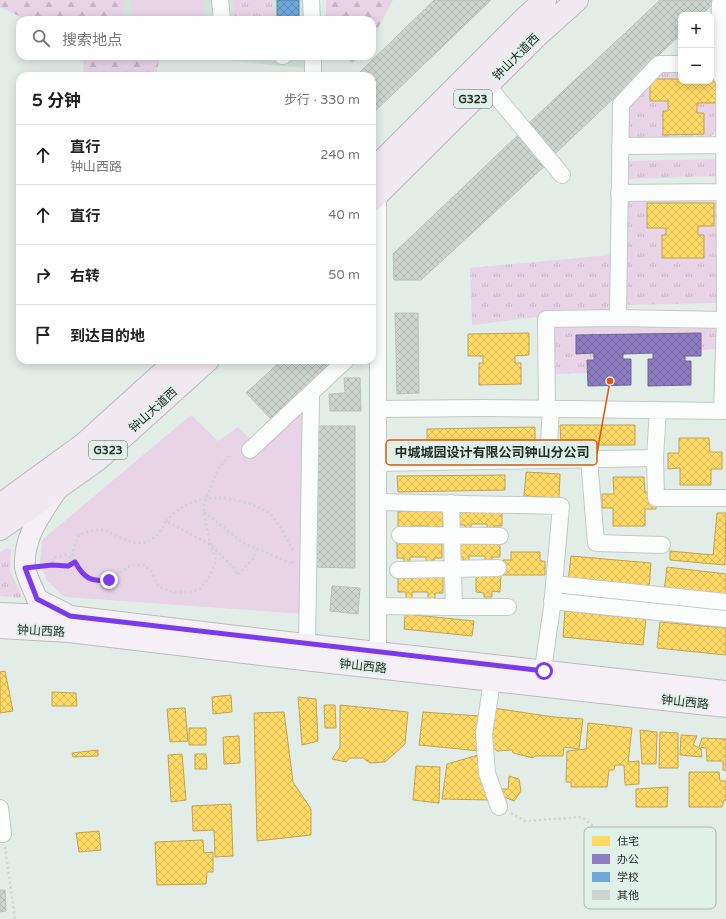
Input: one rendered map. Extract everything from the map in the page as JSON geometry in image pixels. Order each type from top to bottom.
[{"type":"highway","name":"钟山大道西","points":[[376,192],[481,77],[524,18],[545,0]]},
{"type":"highway","name":"钟山大道西","points":[[376,167],[481,77],[539,34],[577,0]]},
{"type":"highway","name":"钟山大道西","points":[[0,505],[84,444],[173,364]]},
{"type":"highway","name":"钟山大道西","points":[[0,529],[97,460],[204,364]]},
{"type":"main road","points":[[58,488],[36,521],[28,541],[25,568],[37,599],[70,616]]},
{"type":"main road","name":"钟山西路","points":[[0,612],[70,616],[307,644],[378,660]]},
{"type":"main road","name":"钟山西路","points":[[0,628],[68,632],[378,660],[542,678],[726,691]]},
{"type":"main road","name":"钟山西路","points":[[542,678],[726,707]]},
{"type":"street","points":[[220,0],[222,16]]},
{"type":"street","points":[[311,0],[312,16]]},
{"type":"street","points":[[378,409],[724,411],[724,81],[714,68],[720,3]]},
{"type":"street","points":[[313,60],[313,72]]},
{"type":"street","points":[[618,318],[620,104],[659,64],[678,64]]},
{"type":"street","points":[[481,77],[562,175]]},
{"type":"street","points":[[620,146],[724,145]]},
{"type":"street","points":[[619,193],[724,192]]},
{"type":"street","points":[[548,460],[549,409],[546,319],[618,318],[725,320]]},
{"type":"street","points":[[250,450],[342,364]]},
{"type":"street","points":[[376,364],[378,409],[378,660]]},
{"type":"street","points":[[307,644],[310,393]]},
{"type":"street","points":[[658,410],[655,458],[656,498],[726,498]]},
{"type":"street","points":[[378,463],[655,458]]},
{"type":"street","points":[[589,459],[596,542],[662,544]]},
{"type":"street","points":[[378,502],[561,506],[554,584],[542,678]]},
{"type":"street","points":[[451,503],[454,606]]},
{"type":"street","points":[[400,536],[500,536]]},
{"type":"street","points":[[398,570],[498,568]]},
{"type":"street","points":[[554,584],[726,602]]},
{"type":"street","points":[[652,611],[653,595]]},
{"type":"street","points":[[552,601],[726,619]]},
{"type":"street","points":[[378,606],[508,606]]},
{"type":"street","points":[[492,673],[484,734],[487,773],[499,808]]},
{"type":"street","points":[[0,808],[3,834]]},
{"type":"path","points":[[229,456],[217,470],[206,499],[203,508],[211,545],[216,560],[210,576],[200,589],[189,592],[173,592],[159,587],[151,572],[144,565],[131,566],[109,580],[96,581],[82,574],[75,562],[72,552],[79,535],[88,531],[105,531],[130,542],[145,543],[160,532],[166,521],[177,511],[189,503],[206,499],[222,498],[241,502],[268,512],[280,526],[295,554]]},
{"type":"path","points":[[204,511],[243,543],[256,550],[293,564],[294,559]]},
{"type":"path","points":[[166,521],[211,545],[235,569],[237,575],[253,559],[256,550]]},
{"type":"path","points":[[47,565],[56,557],[68,555],[75,562]]},
{"type":"path","points":[[25,568],[47,565],[68,566],[75,562]]},
{"type":"path","points":[[499,808],[525,821],[582,817],[594,827]]},
{"type":"path","points":[[3,834],[15,919]]},
{"type":"shaded area","points":[[124,0],[305,0],[306,16],[122,16]]},
{"type":"shaded area","points":[[228,60],[307,60],[307,68]]},
{"type":"green space","points":[[0,0],[124,0],[122,16],[19,16],[0,7]]},
{"type":"green space","points":[[131,0],[202,0],[204,16],[132,16]]},
{"type":"green space","points":[[233,0],[272,0],[274,16],[234,16]]},
{"type":"green space","points":[[326,0],[393,0],[376,32],[376,16],[326,16]]},
{"type":"green space","points":[[83,60],[159,60],[157,72],[84,72]]},
{"type":"green space","points":[[660,68],[678,69],[678,84],[714,84],[714,75],[719,79],[719,127],[710,138],[624,140],[624,104]]},
{"type":"green space","points":[[719,159],[719,176],[627,179],[626,161]]},
{"type":"green space","points":[[701,196],[715,200],[719,209],[719,303],[626,305],[626,198]]},
{"type":"green space","points":[[612,255],[613,315],[546,316],[472,325],[470,268]]},
{"type":"green space","points":[[552,325],[713,325],[718,335],[717,349],[701,350],[700,333],[576,335],[576,354],[594,353],[594,360],[587,360],[587,373],[554,374]]},
{"type":"green space","points":[[302,406],[304,614],[65,597],[47,581],[40,563],[42,540],[191,415],[218,441],[238,427],[259,448]]},
{"type":"green space","points":[[7,548],[11,550],[10,571],[21,594],[21,598],[0,596],[0,552]]},
{"type":"building: 住宅","points":[[714,78],[717,78],[717,103],[697,103],[697,113],[704,113],[704,134],[663,135],[663,111],[668,111],[668,101],[650,101],[650,79],[678,79],[678,84],[714,84]]},
{"type":"building: 住宅","points":[[647,203],[714,203],[714,226],[698,226],[698,235],[704,235],[704,258],[662,258],[662,235],[666,235],[666,228],[647,228]]},
{"type":"building: 住宅","points":[[529,333],[529,355],[515,356],[515,363],[521,363],[521,384],[479,385],[479,363],[483,363],[483,356],[468,356],[468,334]]},
{"type":"building: 住宅","points":[[560,425],[635,425],[635,445],[561,445]]},
{"type":"building: 住宅","points":[[535,427],[535,443],[427,445],[427,429]]},
{"type":"building: 住宅","points":[[679,438],[709,438],[710,452],[722,452],[722,469],[711,469],[711,485],[680,485],[680,468],[668,469],[668,453],[679,453]]},
{"type":"building: 住宅","points":[[526,472],[560,474],[559,498],[524,496]]},
{"type":"building: 住宅","points":[[505,475],[505,490],[398,492],[397,476]]},
{"type":"building: 住宅","points":[[613,477],[644,477],[645,492],[656,492],[656,509],[645,509],[645,526],[613,526],[613,508],[602,508],[602,494],[614,494]]},
{"type":"building: 住宅","points":[[457,509],[502,509],[502,526],[494,526],[494,531],[487,531],[487,524],[471,524],[471,531],[465,531],[465,525],[457,525]]},
{"type":"building: 住宅","points":[[398,511],[443,511],[443,527],[435,527],[435,533],[428,533],[428,526],[412,526],[412,533],[406,533],[406,527],[398,527]]},
{"type":"building: 住宅","points":[[717,513],[726,513],[725,565],[670,560],[670,551],[713,555]]},
{"type":"building: 住宅","points":[[455,541],[500,541],[500,557],[492,557],[492,563],[485,563],[485,556],[469,556],[469,563],[463,563],[463,557],[455,557]]},
{"type":"building: 住宅","points":[[397,542],[442,542],[442,558],[434,558],[434,564],[426,564],[426,557],[410,557],[410,564],[404,564],[404,558],[397,558]]},
{"type":"building: 住宅","points":[[511,552],[540,552],[540,561],[545,561],[545,575],[503,575],[503,560],[511,560]]},
{"type":"building: 住宅","points":[[571,556],[651,563],[649,590],[568,582]]},
{"type":"building: 住宅","points":[[667,567],[726,574],[726,599],[664,592]]},
{"type":"building: 住宅","points":[[476,573],[501,574],[500,592],[492,591],[492,597],[484,597],[484,593],[476,592]]},
{"type":"building: 住宅","points":[[398,576],[443,576],[443,593],[435,593],[435,599],[428,599],[428,592],[412,592],[412,599],[406,599],[406,592],[398,592]]},
{"type":"building: 住宅","points":[[565,611],[646,619],[643,645],[563,637]]},
{"type":"building: 住宅","points":[[405,614],[474,621],[472,636],[404,629]]},
{"type":"building: 住宅","points":[[660,622],[726,628],[726,655],[657,648]]},
{"type":"building: 住宅","points":[[5,671],[13,711],[0,713],[0,672]]},
{"type":"building: 住宅","points":[[52,692],[76,693],[77,706],[52,706]]},
{"type":"building: 住宅","points":[[231,695],[232,712],[213,714],[212,697]]},
{"type":"building: 住宅","points":[[298,697],[316,699],[318,741],[302,745]]},
{"type":"building: 住宅","points":[[324,705],[335,705],[336,728],[325,728]]},
{"type":"building: 住宅","points":[[340,705],[408,712],[405,744],[385,762],[370,763],[363,758],[349,758],[346,762],[332,759],[340,747]]},
{"type":"building: 住宅","points":[[185,708],[188,741],[170,742],[167,709]]},
{"type":"building: 住宅","points":[[493,708],[554,717],[583,719],[579,749],[564,747],[563,756],[535,756],[533,758],[513,753],[512,750],[497,751],[486,746]]},
{"type":"building: 住宅","points":[[284,712],[293,782],[311,809],[311,835],[257,841],[254,713]]},
{"type":"building: 住宅","points":[[423,712],[480,716],[480,751],[419,745]]},
{"type":"building: 住宅","points":[[588,723],[632,728],[628,762],[639,761],[639,784],[625,785],[624,765],[615,765],[614,770],[609,770],[607,787],[571,787],[571,782],[566,782],[567,751],[586,749]]},
{"type":"building: 住宅","points":[[189,728],[206,728],[206,745],[189,745]]},
{"type":"building: 住宅","points":[[640,730],[657,732],[656,764],[642,764]]},
{"type":"building: 住宅","points":[[660,732],[678,733],[678,768],[659,768]]},
{"type":"building: 住宅","points":[[681,735],[697,736],[693,745],[701,749],[702,757],[680,755]]},
{"type":"building: 住宅","points":[[239,736],[240,763],[224,764],[223,737]]},
{"type":"building: 住宅","points":[[702,738],[726,739],[726,771],[723,770],[723,761],[707,761],[706,748],[699,747]]},
{"type":"building: 住宅","points":[[98,750],[98,756],[73,757],[72,753]]},
{"type":"building: 住宅","points":[[182,754],[186,800],[171,802],[168,755]]},
{"type":"building: 住宅","points":[[195,754],[206,754],[207,769],[195,769]]},
{"type":"building: 住宅","points":[[478,755],[491,800],[442,799],[447,764]]},
{"type":"building: 住宅","points":[[416,766],[440,767],[439,803],[413,800]]},
{"type":"building: 住宅","points":[[689,772],[719,772],[720,781],[726,781],[726,800],[724,800],[722,807],[689,807]]},
{"type":"building: 住宅","points":[[509,776],[519,779],[521,791],[514,801],[499,795],[499,789],[508,789]]},
{"type":"building: 住宅","points":[[668,787],[667,807],[636,807],[636,789]]},
{"type":"building: 住宅","points":[[231,804],[233,856],[215,857],[214,830],[193,831],[192,806]]},
{"type":"building: 住宅","points":[[99,831],[101,850],[79,852],[76,833]]},
{"type":"building: 住宅","points":[[203,840],[204,853],[213,852],[213,872],[207,872],[206,884],[157,885],[155,842]]},
{"type":"building: 办公","points":[[701,333],[701,356],[685,356],[685,361],[691,361],[691,385],[648,386],[648,359],[653,359],[653,353],[623,354],[623,359],[631,359],[631,385],[588,386],[587,360],[594,360],[594,353],[576,354],[576,335]]},
{"type":"building: 学校","points":[[277,0],[299,0],[299,16],[277,16]]},
{"type":"building: 其他","points":[[434,0],[491,0],[376,110],[376,72],[360,72],[372,60],[376,60],[376,57]]},
{"type":"building: 其他","points":[[660,0],[717,0],[704,12],[678,12],[678,37],[555,154],[529,123]]},
{"type":"building: 其他","points":[[518,135],[547,164],[421,280],[394,280],[393,254]]},
{"type":"building: 其他","points":[[395,313],[418,313],[419,393],[397,394]]},
{"type":"building: 其他","points":[[278,364],[328,364],[332,368],[274,422],[246,393]]},
{"type":"building: 其他","points":[[344,378],[360,378],[361,411],[330,411],[329,394],[345,393]]},
{"type":"building: 其他","points":[[313,426],[355,426],[355,568],[312,567]]},
{"type":"building: 其他","points":[[332,586],[360,588],[358,614],[330,611]]},
{"type":"building: 其他","points":[[0,890],[5,890],[6,911],[0,912]]},
{"type":"place","name":"中城城园设计有限公司钟山分公司","points":[[610,381]]},
{"type":"route","points":[[109,580],[96,581],[82,574],[75,562],[68,566],[52,565],[25,568],[37,599],[70,616],[544,671]]}]
